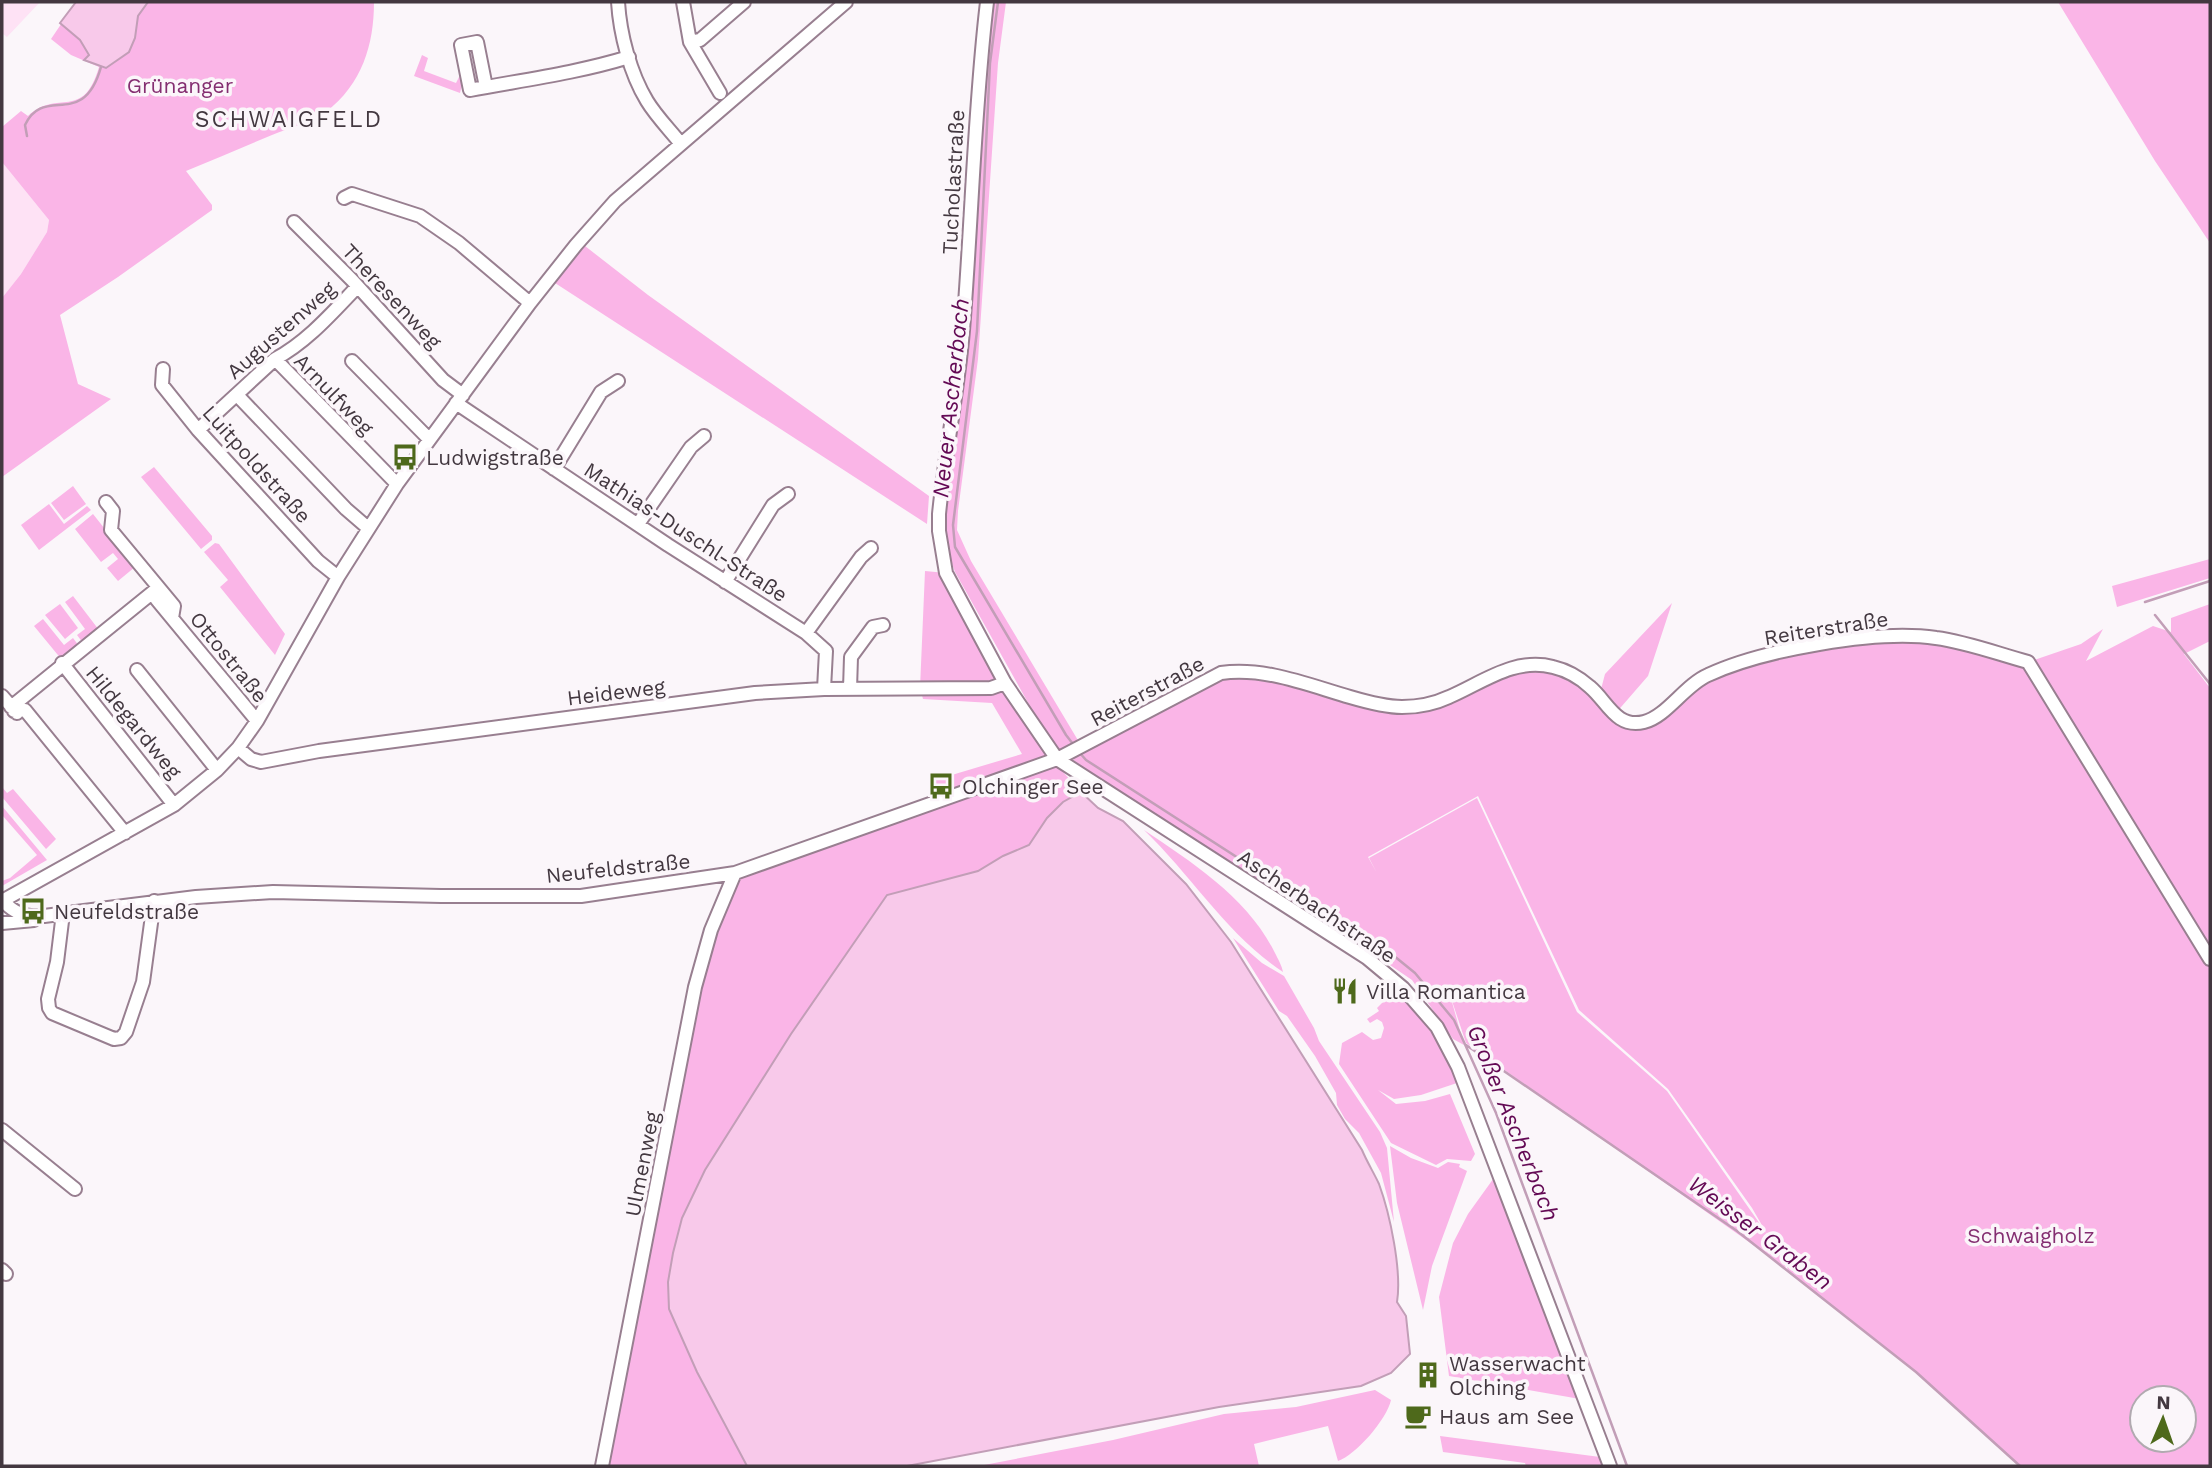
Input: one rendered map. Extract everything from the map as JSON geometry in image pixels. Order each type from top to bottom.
[{"type":"street","points":[[618,2],[629,57],[647,101],[681,144]]},
{"type":"street","points":[[683,2],[690,42],[720,93]]},
{"type":"street","points":[[690,42],[700,40],[744,2]]},
{"type":"street","points":[[2,900],[174,805],[217,770],[238,748],[257,721],[338,578],[397,484],[576,245],[615,201],[846,2]]},
{"type":"street","name":"Tucholastraße","points":[[939,531],[940,500],[963,330],[979,71],[987,2]]},
{"type":"street","points":[[486,87],[590,68],[629,57]]},
{"type":"street","points":[[344,198],[352,194],[420,216],[459,243],[530,303]]},
{"type":"street","name":"Theresenweg","points":[[294,222],[459,399]]},
{"type":"street","name":"Augustenweg","points":[[198,430],[275,359],[320,325],[357,287]]},
{"type":"street","name":"Arnulfweg","points":[[275,359],[397,484]]},
{"type":"street","points":[[352,361],[429,439]]},
{"type":"street","name":"Luitpoldstraße","points":[[163,369],[162,386],[198,430],[318,561],[338,578]]},
{"type":"street","points":[[554,469],[601,393],[618,381]]},
{"type":"street","points":[[237,395],[346,509],[368,528]]},
{"type":"street","name":"Mathias-Duschl-Straße","points":[[459,399],[554,469],[806,633],[826,651],[824,689]]},
{"type":"street","points":[[638,524],[691,447],[704,436]]},
{"type":"street","points":[[725,582],[773,505],[789,494]]},
{"type":"street","name":"Ottostraße","points":[[106,502],[113,511],[111,530],[159,589],[157,600],[257,721]]},
{"type":"street","name":"Ascherbachstraße","points":[[939,531],[946,573],[1005,683],[1057,759],[1367,958],[1403,988],[1437,1027],[1458,1067],[1610,1466]]},
{"type":"street","points":[[806,633],[861,556],[871,548]]},
{"type":"street","points":[[13,709],[62,663],[159,589]]},
{"type":"street","points":[[850,689],[850,657],[873,627],[883,625]]},
{"type":"street","name":"Reiterstraße","points":[[1057,759],[1222,673],[1263,672],[1373,704],[1399,707],[1424,705],[1448,698],[1501,671],[1526,664],[1553,667],[1571,674],[1592,688],[1620,719],[1645,722],[1659,714],[1685,689],[1704,676],[1732,665],[1808,646],[1900,635],[1937,638],[2028,662],[2210,959]]},
{"type":"street","name":"Hildegardweg","points":[[62,663],[174,805]]},
{"type":"street","points":[[137,670],[217,770]]},
{"type":"street","name":"Heideweg","points":[[238,748],[251,759],[261,762],[319,751],[755,693],[824,689],[991,688],[1005,683]]},
{"type":"street","points":[[2,696],[30,731],[40,730],[125,833]]},
{"type":"street","name":"Neufeldstraße","points":[[2,900],[15,913],[44,916],[154,901],[274,892],[580,896],[735,873],[1057,759]]},
{"type":"street","name":"Ulmenweg","points":[[602,1466],[695,988],[711,930],[735,873]]},
{"type":"street","points":[[63,913],[57,962],[48,999],[49,1008],[52,1013],[114,1039],[121,1038],[126,1032],[143,982],[154,901]]},
{"type":"street","points":[[2,923],[31,921],[44,916]]},
{"type":"street","points":[[2,1130],[75,1189]]},
{"type":"shaded area","points":[[2,2],[40,2],[7,37],[2,33]]},
{"type":"shaded area","points":[[76,2],[148,2],[138,16],[135,38],[129,52],[106,68],[84,60],[89,55],[80,40],[60,23]]},
{"type":"shaded area","points":[[2,162],[49,220],[47,232],[21,274],[2,298]]},
{"type":"shaded area","name":"Olchinger See","points":[[1081,792],[1098,808],[1123,821],[1186,884],[1231,942],[1362,1150],[1379,1184],[1391,1226],[1398,1275],[1397,1302],[1406,1316],[1410,1354],[1391,1373],[1361,1386],[1219,1407],[907,1466],[747,1466],[697,1372],[669,1309],[668,1282],[682,1218],[705,1170],[791,1034],[887,895],[978,871],[1029,845],[1047,818],[1063,802]]},
{"type":"green space","name":"Grünanger","points":[[76,2],[374,2],[372,33],[364,63],[349,89],[338,101],[314,119],[186,171],[212,205],[212,210],[60,315],[78,384],[111,399],[2,477],[2,298],[21,274],[47,232],[49,220],[2,162],[2,127],[21,111],[28,116],[50,104],[77,99],[93,84],[99,67],[71,55],[51,39]]},
{"type":"green space","points":[[990,2],[1006,2],[998,63],[978,359],[957,530],[971,561],[1079,742],[1061,752],[1055,751],[955,572],[942,527],[959,415]]},
{"type":"green space","points":[[2058,2],[2210,2],[2210,243],[2155,161]]},
{"type":"green space","points":[[422,55],[428,58],[424,71],[456,83],[460,75],[464,77],[460,93],[414,76]]},
{"type":"green space","points":[[585,246],[648,295],[929,496],[927,524],[555,283]]},
{"type":"green space","points":[[154,467],[212,536],[212,540],[201,549],[141,477]]},
{"type":"green space","points":[[73,486],[86,504],[64,520],[51,503]]},
{"type":"green space","points":[[49,504],[64,524],[87,506],[91,510],[39,550],[21,525]]},
{"type":"green space","points":[[93,514],[135,567],[118,581],[107,568],[118,559],[113,553],[101,562],[75,529]]},
{"type":"green space","points":[[215,543],[219,544],[285,634],[275,655],[220,587],[228,580],[204,552]]},
{"type":"green space","points":[[2210,559],[2210,578],[2117,607],[2112,586]]},
{"type":"green space","points":[[925,571],[946,573],[1064,773],[1081,792],[1063,802],[1047,818],[1029,845],[978,871],[887,895],[791,1034],[705,1170],[682,1218],[673,1253],[697,1372],[747,1466],[602,1466],[695,987],[735,873],[935,801],[935,780],[1022,754],[992,703],[923,699],[920,688]]},
{"type":"green space","points":[[73,596],[99,630],[83,643],[77,635],[85,629],[65,602]]},
{"type":"green space","name":"Schwaigholz","points":[[1672,603],[1648,676],[1615,714],[1645,722],[1732,665],[1900,635],[2028,662],[2081,644],[2103,629],[2086,661],[2153,626],[2171,632],[2171,618],[2210,604],[2210,641],[2184,654],[2210,688],[2210,1466],[2020,1466],[1916,1372],[1789,1273],[1776,1237],[1769,1237],[1776,1238],[1786,1268],[1466,1043],[1450,995],[1464,1045],[1453,1039],[1412,980],[1328,923],[1190,838],[1074,761],[1072,756],[1238,671],[1373,703],[1424,705],[1500,674],[1549,667],[1599,697],[1605,674]],"holes":[[[1478,796],[1579,1010],[1668,1089],[1752,1208],[1767,1234],[1667,1091],[1577,1012],[1477,798],[1369,858],[1377,873],[1368,857]]]},
{"type":"green space","points":[[60,604],[78,628],[65,639],[45,615]]},
{"type":"green space","points":[[43,619],[64,645],[73,638],[79,646],[62,660],[34,626]]},
{"type":"green space","points":[[2,787],[7,793],[13,789],[56,839],[46,849],[2,797]]},
{"type":"green space","points":[[2,806],[47,860],[2,886],[2,881],[10,878],[37,855],[2,815]]},
{"type":"green space","points":[[1144,830],[1200,869],[1235,899],[1264,933],[1283,972],[1244,941]]},
{"type":"green space","points":[[1233,938],[1262,963],[1284,976],[1319,1041],[1380,1132],[1387,1148],[1394,1222],[1381,1173],[1359,1133],[1345,1119],[1337,1105],[1336,1093],[1315,1056],[1287,1016],[1279,1011]]},
{"type":"green space","points":[[1403,988],[1437,1027],[1463,1081],[1421,1095],[1394,1099],[1378,1090],[1396,1104],[1425,1101],[1450,1094],[1475,1154],[1471,1161],[1447,1159],[1436,1165],[1391,1143],[1339,1064],[1342,1043],[1362,1032],[1373,1040],[1381,1038],[1384,1028],[1382,1022],[1377,1019],[1370,1023],[1367,1019],[1379,1011],[1377,1008],[1395,990]]},
{"type":"green space","points":[[1390,1146],[1411,1158],[1438,1168],[1448,1162],[1460,1164],[1459,1167],[1467,1171],[1432,1266],[1423,1310],[1397,1203]]},
{"type":"green space","points":[[1496,1175],[1580,1399],[1449,1376],[1439,1297],[1453,1243],[1468,1214]]},
{"type":"green space","points":[[1375,1390],[1391,1400],[1384,1417],[1362,1444],[1338,1461],[1328,1426],[1254,1444],[1259,1466],[979,1466],[1113,1440],[1224,1414],[1296,1407]]},
{"type":"green space","points":[[1440,1436],[1600,1457],[1604,1466],[1526,1466],[1525,1463],[1443,1452]]},
{"type":"waterway","name":"Neuer Ascherbach","points":[[998,2],[990,63],[977,331],[953,525],[955,547],[1073,744]]},
{"type":"waterway","points":[[27,136],[25,125],[33,113],[42,108],[74,103],[84,97],[93,86],[101,67]]},
{"type":"waterway","points":[[2145,602],[2210,581]]},
{"type":"waterway","points":[[2155,615],[2210,684]]},
{"type":"waterway","name":"Großer Ascherbach","points":[[1079,752],[1086,760],[1305,901],[1372,938],[1415,973],[1454,1020],[1496,1113],[1627,1466]]},
{"type":"waterway","points":[[1081,786],[1081,792]]},
{"type":"waterway","name":"Weisser Graben","points":[[1466,1045],[1737,1231],[1916,1372],[2020,1466]]},
{"type":"place","name":"Ludwigstraße","points":[[405,457]]},
{"type":"place","name":"Olchinger See","points":[[941,786]]},
{"type":"place","name":"Neufeldstraße","points":[[33,911]]},
{"type":"place","name":"Villa Romantica","points":[[1345,991]]},
{"type":"place","name":"Wasserwacht Olching","points":[[1428,1375]]},
{"type":"place","name":"Haus am See","points":[[1418,1416]]},
{"type":"district","name":"SCHWAIGFELD","points":[[289,119]]}]
